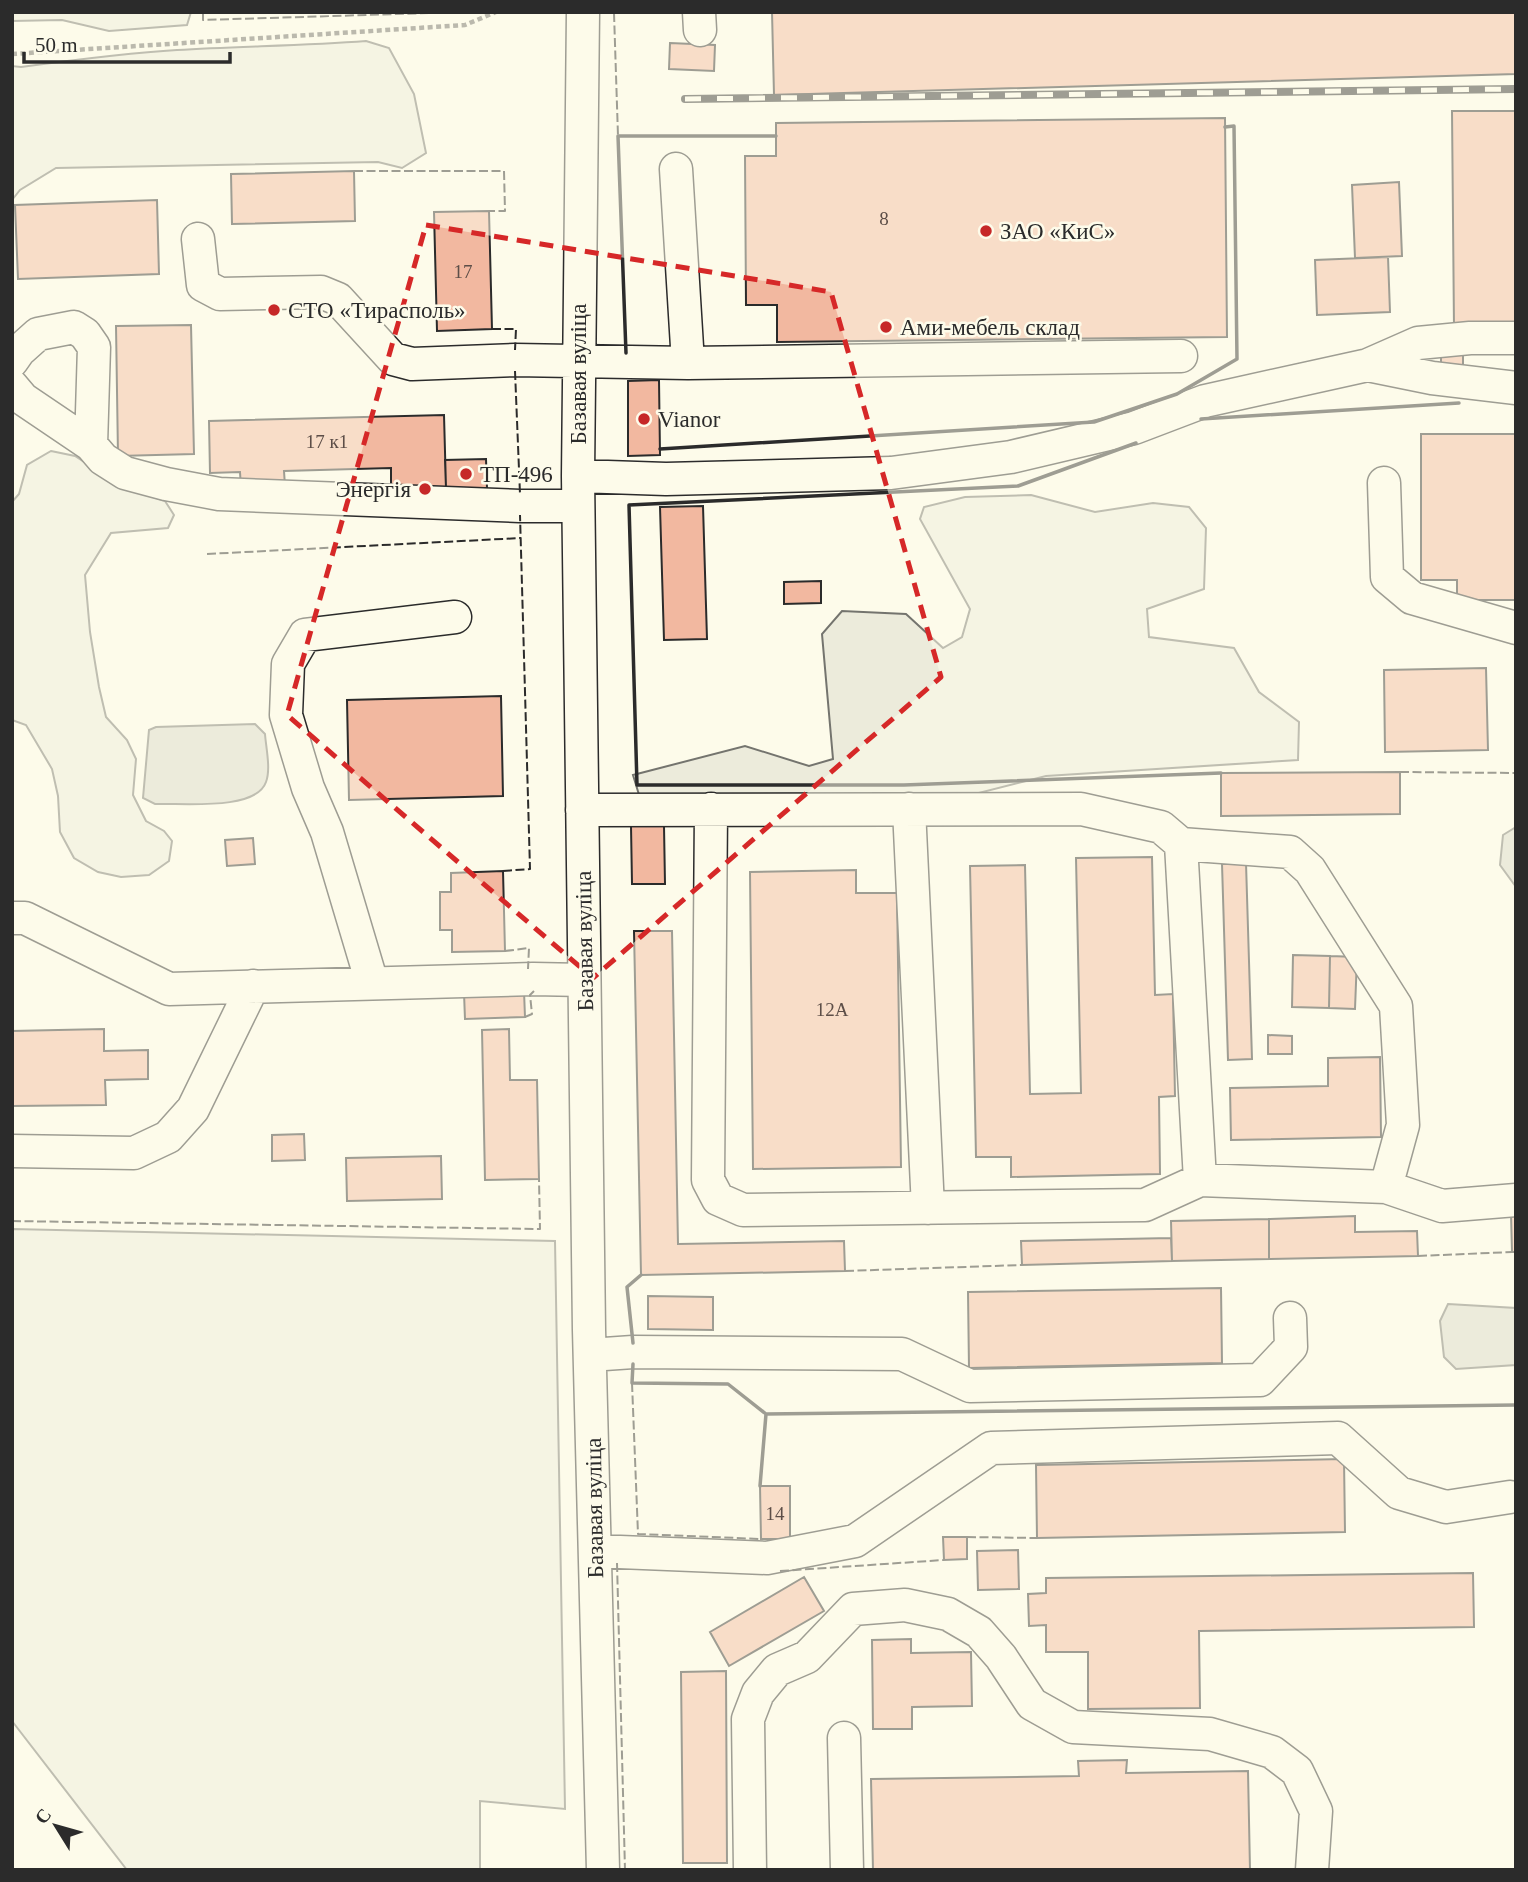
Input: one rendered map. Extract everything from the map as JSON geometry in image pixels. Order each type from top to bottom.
[{"type":"street","name":"Базавая вуліца","points":[[583,12],[578,491],[590,1355],[603,1870]]},
{"type":"street","points":[[676,169],[688,363]]},
{"type":"street","points":[[198,239],[203,285],[220,294],[321,292],[338,299],[393,359],[412,364],[515,360],[688,363],[1181,356]]},
{"type":"street","points":[[12,361],[38,334],[74,327],[85,334],[94,347],[91,446]]},
{"type":"street","points":[[12,386],[23,399],[125,473],[166,484],[219,494],[520,506],[578,491],[666,479],[891,473],[1011,457],[1134,428],[1205,401],[1368,365],[1418,343],[1470,338],[1516,338]]},
{"type":"street","points":[[1368,365],[1432,378],[1516,388]]},
{"type":"street","points":[[1384,483],[1387,577],[1412,598],[1516,628]]},
{"type":"street","points":[[372,983],[327,832],[308,788],[286,715],[288,664],[305,635],[455,617]]},
{"type":"street","points":[[711,809],[708,1180],[718,1199],[743,1210],[1145,1205],[1200,1180],[1386,1187],[1442,1206],[1516,1200]]},
{"type":"street","points":[[909,809],[928,1208]]},
{"type":"street","points":[[582,810],[1081,809],[1161,827],[1181,844],[1290,852],[1310,870],[1396,1006],[1403,1125],[1386,1187]]},
{"type":"street","points":[[1181,844],[1200,1180]]},
{"type":"street","points":[[12,918],[25,918],[169,989],[533,979],[584,980]]},
{"type":"street","points":[[12,1151],[134,1153],[169,1137],[193,1109],[253,986]]},
{"type":"street","points":[[590,1355],[634,1352],[902,1354],[970,1386],[1260,1380],[1291,1348],[1290,1318]]},
{"type":"street","points":[[595,1551],[767,1558],[855,1541],[991,1448],[1338,1438],[1399,1493],[1446,1507],[1510,1497]]},
{"type":"street","points":[[750,1870],[748,1719],[758,1693],[776,1670],[807,1657],[853,1609],[905,1605],[948,1614],[979,1632],[1001,1657],[1032,1704],[1073,1727],[1210,1734],[1272,1752],[1297,1771],[1316,1811],[1312,1870]]},
{"type":"street","points":[[844,1738],[847,1870]]},
{"type":"path","points":[[12,54],[466,25],[496,12]]},
{"type":"highlighted area","points":[[426,225],[831,292],[941,677],[593,978],[287,715]]},
{"type":"shaded area","points":[[12,12],[191,12],[187,25],[109,31],[62,20],[12,21]]},
{"type":"shaded area","points":[[366,41],[389,48],[414,94],[426,153],[402,168],[378,162],[56,168],[20,190],[12,200],[12,66],[158,51]]},
{"type":"shaded area","points":[[51,451],[75,456],[118,484],[165,501],[174,515],[168,528],[111,533],[85,575],[90,632],[106,717],[127,740],[136,759],[133,795],[146,821],[164,831],[172,841],[169,861],[149,875],[121,877],[98,872],[74,858],[60,832],[58,796],[52,769],[26,725],[12,720],[12,502],[19,494],[27,465]]},
{"type":"shaded area","points":[[1031,495],[1095,512],[1153,503],[1189,507],[1206,528],[1204,589],[1147,609],[1149,637],[1234,648],[1259,692],[1299,722],[1298,760],[1046,776],[959,798],[640,798],[633,775],[745,746],[809,766],[833,759],[822,634],[842,611],[906,614],[943,648],[962,637],[970,609],[920,519],[924,507],[965,497]]},
{"type":"shaded area","points":[[255,724],[265,734],[268,758],[266,782],[260,791],[248,798],[217,804],[155,804],[143,798],[149,730],[156,727]]},
{"type":"shaded area","points":[[1516,827],[1516,887],[1500,865],[1503,835]]},
{"type":"shaded area","points":[[12,1229],[555,1241],[565,1809],[480,1801],[480,1870],[127,1870],[12,1721]]},
{"type":"shaded area","points":[[1448,1304],[1516,1308],[1516,1365],[1456,1369],[1444,1357],[1440,1321]]},
{"type":"building","points":[[772,12],[1516,12],[1516,74],[774,95]]},
{"type":"building","points":[[670,43],[715,45],[714,71],[669,69]]},
{"type":"building","points":[[1452,111],[1516,111],[1516,327],[1454,328]]},
{"type":"building","name":"ЗАО «КиС»","points":[[1225,118],[1227,337],[777,342],[777,305],[746,305],[745,156],[776,156],[776,123]]},
{"type":"building","points":[[354,171],[355,221],[232,224],[231,174]]},
{"type":"building","points":[[1399,182],[1402,256],[1355,258],[1352,185]]},
{"type":"building","points":[[157,200],[159,274],[18,279],[15,205]]},
{"type":"building","points":[[489,211],[492,329],[437,331],[434,212]]},
{"type":"building","points":[[1388,257],[1390,312],[1317,315],[1315,260]]},
{"type":"building","points":[[191,325],[194,454],[118,456],[116,326]]},
{"type":"building","points":[[1441,353],[1463,353],[1463,368],[1441,367]]},
{"type":"building","name":"Vianor","points":[[659,380],[660,455],[628,456],[628,381]]},
{"type":"building","points":[[444,415],[446,488],[391,490],[391,468],[284,471],[285,486],[241,488],[240,472],[210,473],[209,421]]},
{"type":"building","points":[[1421,434],[1516,434],[1516,600],[1457,600],[1457,580],[1421,580]]},
{"type":"building","name":"ТП-496","points":[[486,459],[487,488],[446,488],[445,460]]},
{"type":"building","points":[[703,506],[707,639],[664,640],[660,507]]},
{"type":"building","points":[[821,581],[821,603],[784,604],[784,582]]},
{"type":"building","points":[[1486,668],[1488,750],[1385,752],[1384,670]]},
{"type":"building","points":[[501,696],[503,796],[349,800],[347,700]]},
{"type":"building","points":[[1400,772],[1400,814],[1221,816],[1221,773]]},
{"type":"building","points":[[631,826],[664,826],[665,884],[632,884]]},
{"type":"building","points":[[253,838],[255,864],[227,866],[225,840]]},
{"type":"building","points":[[1152,857],[1155,995],[1173,994],[1175,1096],[1159,1097],[1160,1174],[1011,1177],[1011,1157],[976,1157],[970,866],[1025,865],[1030,1094],[1081,1093],[1076,858]]},
{"type":"building","points":[[1246,863],[1252,1059],[1228,1060],[1222,864]]},
{"type":"building","points":[[856,870],[856,893],[897,893],[901,1167],[753,1169],[750,872]]},
{"type":"building","points":[[503,871],[505,951],[452,952],[452,930],[440,930],[440,892],[451,892],[451,873]]},
{"type":"building","points":[[634,931],[672,931],[678,1244],[844,1241],[845,1271],[641,1275]]},
{"type":"building","points":[[1293,955],[1330,956],[1329,1008],[1292,1007]]},
{"type":"building","points":[[1330,956],[1357,957],[1355,1009],[1329,1008]]},
{"type":"building","points":[[524,991],[525,1017],[465,1019],[464,993]]},
{"type":"building","points":[[104,1029],[104,1051],[148,1050],[148,1079],[105,1080],[106,1105],[12,1106],[12,1031]]},
{"type":"building","points":[[509,1029],[510,1080],[537,1080],[539,1179],[485,1180],[482,1030]]},
{"type":"building","points":[[1268,1035],[1292,1036],[1292,1054],[1268,1054]]},
{"type":"building","points":[[1380,1057],[1381,1137],[1231,1140],[1230,1088],[1328,1086],[1328,1058]]},
{"type":"building","points":[[304,1134],[305,1160],[272,1161],[272,1135]]},
{"type":"building","points":[[441,1156],[442,1199],[347,1201],[346,1158]]},
{"type":"building","points":[[1511,1214],[1516,1214],[1516,1252],[1512,1252]]},
{"type":"building","points":[[1355,1216],[1355,1232],[1417,1231],[1418,1256],[1269,1259],[1269,1219]]},
{"type":"building","points":[[1269,1219],[1269,1259],[1172,1261],[1171,1221]]},
{"type":"building","points":[[1171,1238],[1172,1261],[1022,1265],[1021,1241]]},
{"type":"building","points":[[1221,1288],[1222,1363],[969,1368],[968,1292]]},
{"type":"building","points":[[648,1296],[713,1297],[713,1330],[648,1329]]},
{"type":"building","points":[[1344,1459],[1345,1532],[1037,1538],[1036,1465]]},
{"type":"building","points":[[760,1486],[790,1486],[790,1539],[761,1539]]},
{"type":"building","points":[[943,1537],[967,1537],[967,1559],[944,1560]]},
{"type":"building","points":[[1018,1550],[1019,1589],[978,1590],[977,1551]]},
{"type":"building","points":[[1473,1573],[1474,1627],[1199,1631],[1200,1708],[1088,1709],[1088,1652],[1046,1652],[1046,1625],[1029,1626],[1028,1594],[1046,1593],[1046,1578]]},
{"type":"building","points":[[804,1577],[824,1611],[729,1666],[710,1632]]},
{"type":"building","points":[[911,1639],[911,1653],[971,1652],[972,1706],[912,1707],[912,1729],[873,1729],[872,1640]]},
{"type":"building","points":[[726,1671],[727,1863],[683,1863],[681,1672]]},
{"type":"building","points":[[1127,1760],[1126,1773],[1248,1771],[1250,1870],[873,1870],[871,1779],[1079,1776],[1078,1761]]},
{"type":"railway","points":[[685,99],[1516,89]]},
{"type":"fence","points":[[203,12],[203,20],[463,12]]},
{"type":"fence","points":[[614,13],[618,136]]},
{"type":"fence","points":[[354,171],[504,171],[505,211],[489,211]]},
{"type":"fence","points":[[492,329],[516,329],[515,350]]},
{"type":"fence","points":[[515,371],[520,494]]},
{"type":"fence","points":[[503,871],[530,869],[520,515]]},
{"type":"fence","points":[[207,554],[521,538]]},
{"type":"fence","points":[[1400,772],[1516,773]]},
{"type":"fence","points":[[505,951],[529,948],[528,969]]},
{"type":"fence","points":[[525,1017],[532,1014],[530,995],[534,991]]},
{"type":"fence","points":[[12,1221],[540,1229],[539,1179]]},
{"type":"fence","points":[[1418,1256],[1512,1252]]},
{"type":"fence","points":[[845,1271],[1022,1265]]},
{"type":"fence","points":[[632,1383],[638,1534],[761,1539]]},
{"type":"fence","points":[[967,1537],[1037,1538]]},
{"type":"fence","points":[[780,1571],[944,1560]]},
{"type":"fence","points":[[617,1563],[625,1870]]},
{"type":"wall","points":[[660,449],[1094,422],[1177,394],[1237,359],[1234,126],[1225,127]]},
{"type":"wall","points":[[626,353],[618,136],[776,136]]},
{"type":"wall","points":[[1201,419],[1459,403]]},
{"type":"wall","points":[[1136,443],[1018,486],[629,505],[637,785],[904,785],[1221,773]]},
{"type":"wall","points":[[633,1343],[627,1287],[641,1275]]},
{"type":"wall","points":[[633,1364],[632,1383],[728,1384],[766,1414],[1516,1405]]},
{"type":"wall","points":[[760,1486],[766,1414]]},
{"type":"place","name":"ЗАО «КиС»","points":[[986,231]]},
{"type":"place","name":"СТО «Тирасполь»","points":[[274,310]]},
{"type":"place","name":"Ами-мебель склад","points":[[886,327]]},
{"type":"place","name":"Vianor","points":[[644,419]]},
{"type":"place","name":"ТП-496","points":[[466,474]]},
{"type":"place","name":"Энергія","points":[[425,489]]}]
